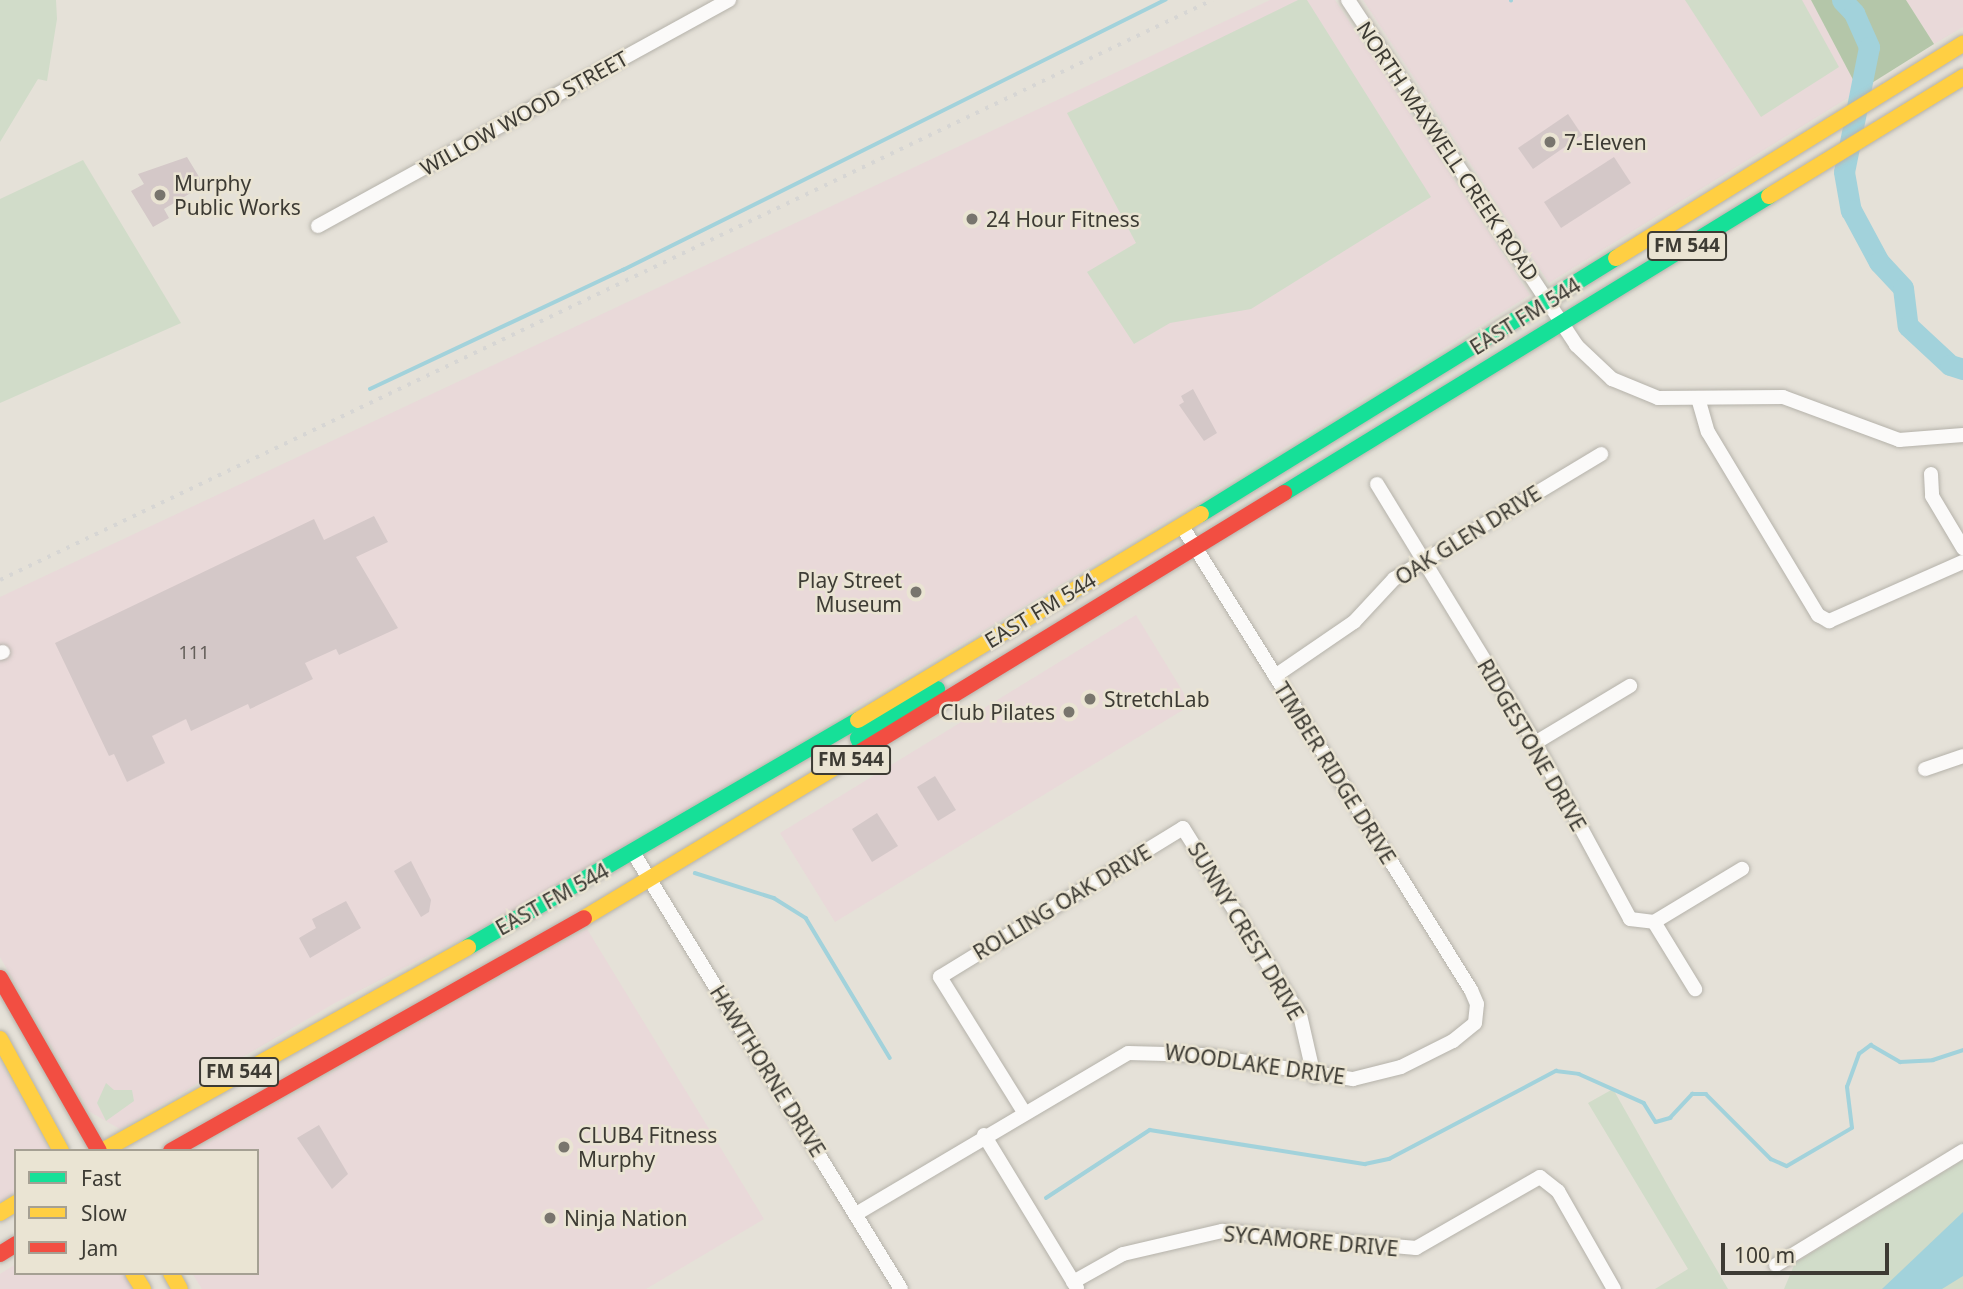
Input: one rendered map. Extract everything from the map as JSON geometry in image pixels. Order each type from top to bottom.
[{"type":"main road","name":"EAST FM 544","points":[[105,1149],[634,854],[1182,526],[1963,44]]},
{"type":"main road","name":"EAST FM 544","points":[[174,1149],[650,881],[1197,550],[1963,76]]},
{"type":"main road","points":[[864,752],[859,738],[963,672],[984,645]]},
{"type":"main road","points":[[0,978],[100,1149]]},
{"type":"main road","points":[[316,1030],[330,1059]]},
{"type":"main road","points":[[0,1039],[60,1149]]},
{"type":"street","name":"WILLOW WOOD STREET","points":[[318,226],[729,0]]},
{"type":"street","name":"NORTH MAXWELL CREEK ROAD","points":[[1348,0],[1562,323],[1590,362],[1626,388],[1658,398],[1783,397],[1899,440],[1963,435]]},
{"type":"street","points":[[1698,398],[1714,443],[1818,615],[1829,621],[1963,562]]},
{"type":"street","name":"OAK GLEN DRIVE","points":[[1275,676],[1325,645],[1394,579],[1601,454]]},
{"type":"street","points":[[1931,474],[1932,496],[1963,548]]},
{"type":"street","name":"RIDGESTONE DRIVE","points":[[1377,484],[1535,743],[1619,905],[1636,923],[1654,922]]},
{"type":"street","name":"TIMBER RIDGE DRIVE","points":[[1182,526],[1471,990],[1477,1004],[1475,1023]]},
{"type":"street","points":[[1535,743],[1630,686]]},
{"type":"street","points":[[1925,769],[1963,756]]},
{"type":"street","name":"ROLLING OAK DRIVE","points":[[1024,1112],[940,977],[1183,828]]},
{"type":"street","name":"SUNNY CREST DRIVE","points":[[1183,828],[1300,1015],[1314,1076]]},
{"type":"street","name":"HAWTHORNE DRIVE","points":[[634,854],[901,1289]]},
{"type":"street","points":[[1695,989],[1654,922],[1742,869]]},
{"type":"street","name":"WOODLAKE DRIVE","points":[[856,1214],[984,1135],[1128,1053],[1204,1055],[1314,1076],[1353,1079],[1401,1067],[1453,1041],[1475,1023]]},
{"type":"street","points":[[984,1135],[1075,1286]]},
{"type":"street","points":[[1776,1265],[1963,1151]]},
{"type":"street","name":"SYCAMORE DRIVE","points":[[1075,1286],[1123,1254],[1222,1231],[1416,1248],[1540,1177],[1558,1191],[1614,1289]]},
{"type":"shaded area","points":[[1270,0],[1335,0],[1530,295],[1176,515],[523,907],[335,1003],[120,1129],[90,1112],[0,957],[0,597]]},
{"type":"shaded area","points":[[1363,0],[1811,0],[1859,91],[1549,283]]},
{"type":"shaded area","points":[[1906,0],[1963,0],[1963,27],[1934,44]]},
{"type":"shaded area","points":[[1136,615],[1191,705],[835,922],[780,833]]},
{"type":"shaded area","points":[[587,929],[764,1219],[646,1289],[202,1289],[193,1275],[259,1275],[259,1149],[197,1149]]},
{"type":"shaded area","points":[[0,1061],[48,1149],[14,1149],[14,1193],[0,1202]]},
{"type":"shaded area","points":[[14,1265],[14,1275],[125,1275],[134,1289],[0,1289],[0,1274]]},
{"type":"green space","points":[[0,0],[56,0],[57,19],[47,81],[38,79],[0,142]]},
{"type":"green space","points":[[1298,0],[1307,0],[1431,197],[1251,309],[1170,323],[1134,344],[1087,272],[1136,243],[1067,113]]},
{"type":"green space","points":[[1685,0],[1802,0],[1839,67],[1761,117]]},
{"type":"green space","points":[[1811,0],[1906,0],[1934,44],[1859,91]]},
{"type":"green space","points":[[83,160],[181,323],[0,403],[0,199]]},
{"type":"green space","points":[[106,1083],[114,1090],[132,1090],[134,1101],[106,1121],[97,1103]]},
{"type":"green space","points":[[1613,1089],[1728,1289],[1655,1289],[1688,1269],[1588,1103]]},
{"type":"green space","points":[[1963,1160],[1963,1289],[1784,1289],[1795,1263]]},
{"type":"water","points":[[1963,1212],[1963,1276],[1942,1289],[1882,1289]]},
{"type":"building","name":"7-Eleven","points":[[1568,114],[1582,135],[1533,169],[1518,148]]},
{"type":"building","name":"Murphy Public Works","points":[[187,157],[204,185],[164,209],[169,218],[153,227],[131,191],[144,184],[138,174]]},
{"type":"building","name":"7-Eleven","points":[[1614,157],[1631,183],[1561,228],[1544,202]]},
{"type":"building","points":[[1193,389],[1217,433],[1204,441],[1179,405],[1184,402],[1181,396]]},
{"type":"building","points":[[374,516],[388,542],[356,557],[398,628],[339,655],[336,649],[305,663],[313,679],[250,709],[248,704],[191,731],[186,719],[152,736],[165,763],[127,782],[114,754],[109,756],[55,643],[314,519],[324,540]]},
{"type":"building","points":[[935,776],[956,810],[938,821],[917,787]]},
{"type":"building","points":[[877,813],[898,846],[872,862],[852,829]]},
{"type":"building","points":[[411,861],[431,900],[429,912],[421,917],[394,871]]},
{"type":"building","points":[[346,901],[361,928],[310,958],[299,938],[316,928],[312,919]]},
{"type":"building","points":[[319,1125],[348,1174],[332,1189],[297,1138]]},
{"type":"waterway","points":[[370,389],[623,270],[1165,0]]},
{"type":"waterway","points":[[1842,0],[1854,13],[1869,47],[1844,172],[1851,210],[1879,262],[1903,288],[1908,326],[1950,365],[1963,369]]},
{"type":"waterway","points":[[695,873],[774,898],[806,918],[890,1058]]},
{"type":"waterway","points":[[1046,1198],[1150,1130],[1365,1164],[1389,1159],[1556,1071],[1579,1074],[1644,1103],[1656,1122],[1670,1118],[1692,1094],[1706,1094],[1771,1159],[1787,1166],[1852,1128],[1847,1087],[1859,1054],[1871,1045],[1900,1062],[1933,1060],[1963,1050]]},
{"type":"railway","points":[[0,580],[1212,0]]},
{"type":"traffic: fast","points":[[1284,493],[1769,196]]},
{"type":"traffic: fast","points":[[1201,514],[1616,258]]},
{"type":"traffic: fast","points":[[864,752],[858,738],[937,689]]},
{"type":"traffic: fast","points":[[468,947],[858,720]]},
{"type":"traffic: slow","points":[[1616,258],[1963,44]]},
{"type":"traffic: slow","points":[[1769,196],[1963,77]]},
{"type":"traffic: slow","points":[[858,720],[1201,514]]},
{"type":"traffic: slow","points":[[584,918],[837,766]]},
{"type":"traffic: slow","points":[[106,1149],[468,947]]},
{"type":"traffic: slow","points":[[0,1039],[60,1149]]},
{"type":"traffic: slow","points":[[0,1213],[14,1204]]},
{"type":"traffic: slow","points":[[134,1275],[143,1289]]},
{"type":"traffic: slow","points":[[172,1275],[180,1289]]},
{"type":"traffic: jam","points":[[837,766],[1284,493]]},
{"type":"traffic: jam","points":[[175,1149],[584,918]]},
{"type":"traffic: jam","points":[[0,978],[98,1149]]},
{"type":"traffic: jam","points":[[0,1254],[14,1245]]},
{"type":"place","name":"7-Eleven","points":[[1550,142]]},
{"type":"place","name":"Murphy Public Works","points":[[160,195]]},
{"type":"place","name":"24 Hour Fitness","points":[[972,219]]},
{"type":"place","name":"Play Street Museum","points":[[916,592]]},
{"type":"place","name":"StretchLab","points":[[1090,699]]},
{"type":"place","name":"Club Pilates","points":[[1069,712]]},
{"type":"place","name":"CLUB4 Fitness Murphy","points":[[564,1147]]},
{"type":"place","name":"Ninja Nation","points":[[550,1218]]}]
